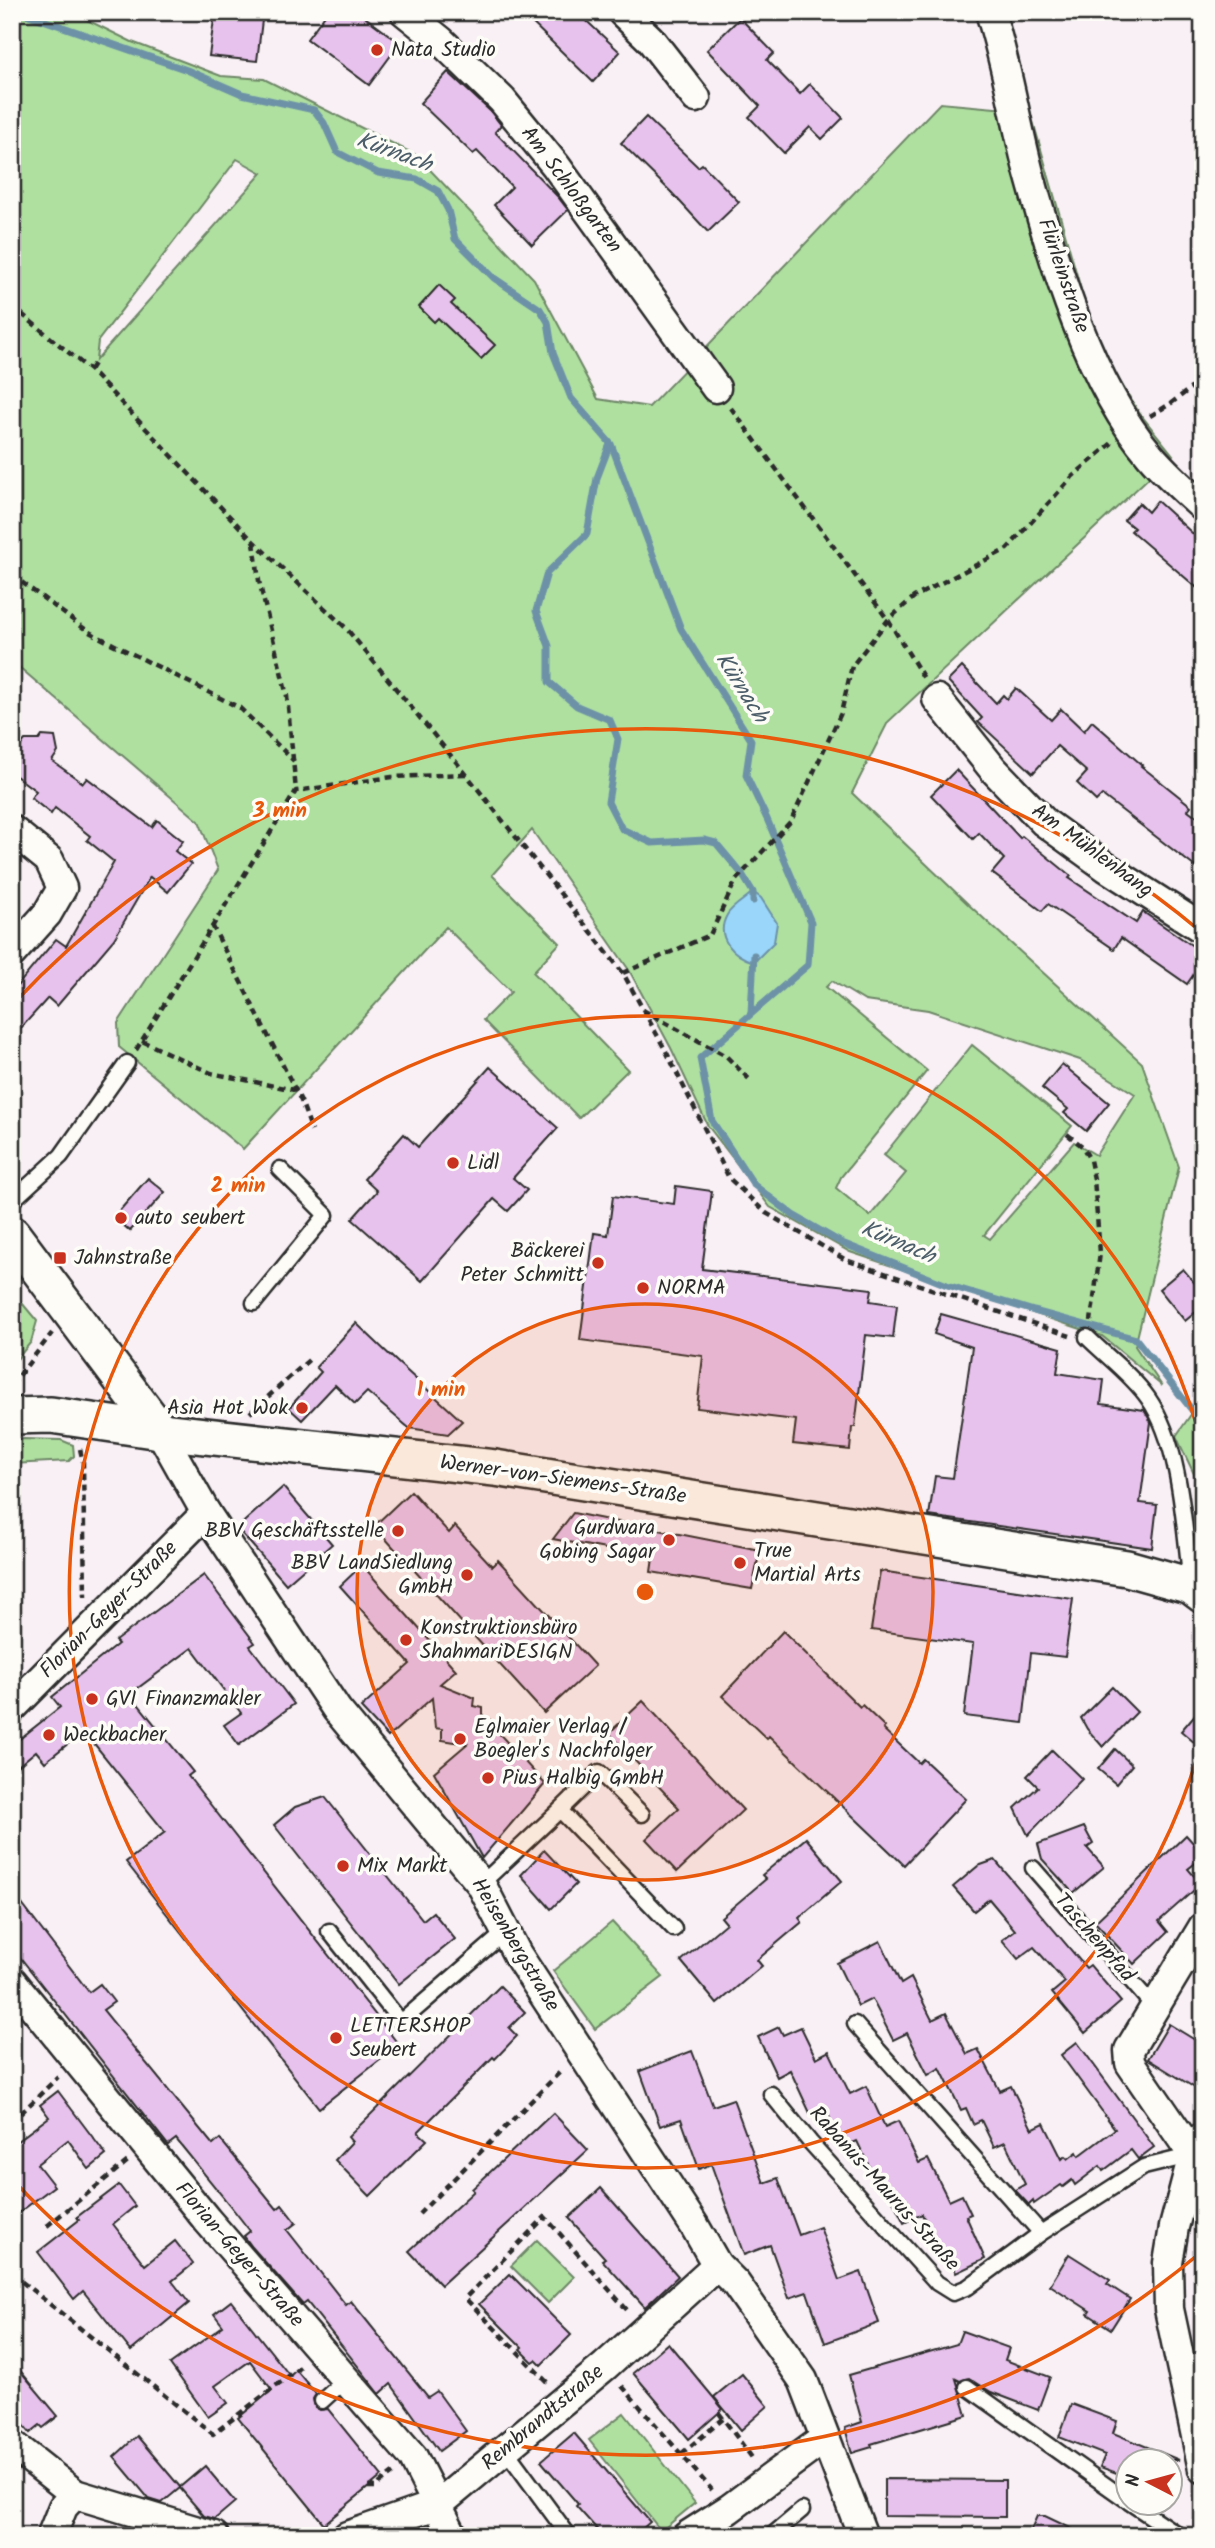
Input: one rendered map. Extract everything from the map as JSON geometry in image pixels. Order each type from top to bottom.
[{"type":"street","name":"Am Schloßgarten","points":[[405,12],[441,41],[502,100],[556,166],[716,388]]},
{"type":"street","points":[[622,12],[650,39],[696,98]]},
{"type":"street","name":"Flürleinstraße","points":[[990,12],[1029,172],[1061,279],[1101,379],[1129,428],[1149,455],[1203,507]]},
{"type":"street","name":"Am Mühlenhang","points":[[937,699],[993,769],[1044,822],[1106,867],[1203,929]]},
{"type":"street","points":[[12,830],[49,860],[62,888],[47,914],[12,953]]},
{"type":"street","points":[[12,1234],[160,1431]]},
{"type":"street","name":"Werner-von-Siemens-Straße","points":[[12,1416],[72,1417],[160,1431],[495,1468],[1127,1568],[1197,1590]]},
{"type":"street","name":"Heisenbergstraße","points":[[160,1431],[206,1513],[337,1710],[481,1884],[504,1933],[717,2265],[736,2284],[803,2380],[863,2536]]},
{"type":"street","name":"Florian-Geyer-Straße","points":[[12,1708],[206,1513]]},
{"type":"street","name":"Taschenpfad","points":[[1198,2146],[1130,2063],[1129,2050],[1203,1927]]},
{"type":"street","name":"Florian-Geyer-Straße","points":[[12,1981],[207,2220],[414,2457],[453,2536]]},
{"type":"street","points":[[1198,2146],[1174,2227],[1170,2251],[1169,2309],[1203,2469]]},
{"type":"street","name":"Rembrandtstraße","points":[[347,2536],[439,2504],[645,2330],[717,2265]]},
{"type":"street","points":[[687,2536],[729,2509],[825,2438]]},
{"type":"street","points":[[12,2445],[75,2494],[214,2536]]},
{"type":"street","points":[[54,2536],[53,2532],[63,2507],[75,2494]]},
{"type":"lane","points":[[12,1201],[61,1156],[127,1063]]},
{"type":"lane","points":[[254,1303],[326,1215],[280,1169]]},
{"type":"lane","points":[[1087,1337],[1147,1396],[1159,1416],[1170,1443],[1197,1590]]},
{"type":"lane","points":[[481,1884],[599,1772],[642,1814]]},
{"type":"lane","points":[[560,1810],[674,1929]]},
{"type":"lane","name":"Taschenpfad","points":[[1033,1868],[1154,2007]]},
{"type":"lane","points":[[329,1931],[401,2022],[504,1933]]},
{"type":"lane","points":[[855,2024],[1041,2233]]},
{"type":"lane","name":"Rabanus-Maurus-Straße","points":[[772,2094],[810,2142],[937,2283],[953,2292],[968,2287],[1041,2233],[1144,2167],[1198,2146]]},
{"type":"lane","points":[[322,2402],[346,2379]]},
{"type":"lane","points":[[967,2387],[1114,2492]]},
{"type":"lane","points":[[505,2449],[569,2536]]},
{"type":"lane","points":[[771,2536],[802,2510]]},
{"type":"lane","points":[[1149,2516],[1180,2536]]},
{"type":"path","points":[[12,306],[90,370],[254,542],[346,628],[466,774],[623,973],[667,1053],[729,1178],[766,1213],[846,1260],[1077,1338],[1087,1337]]},
{"type":"path","points":[[90,370],[95,362]]},
{"type":"path","points":[[623,973],[710,935],[736,880],[791,821],[841,713],[852,666],[888,620],[914,597],[1007,550],[1073,477],[1129,428],[1170,404],[1203,379]]},
{"type":"path","points":[[716,388],[888,620],[937,699]]},
{"type":"path","points":[[127,1063],[296,791],[287,696],[259,581],[254,542]]},
{"type":"path","points":[[12,575],[89,632],[240,708],[294,761]]},
{"type":"path","points":[[296,791],[393,777],[466,774]]},
{"type":"path","points":[[212,924],[312,1131]]},
{"type":"path","points":[[643,1010],[726,1056],[750,1080]]},
{"type":"path","points":[[142,1041],[211,1073],[294,1090]]},
{"type":"path","points":[[1067,1134],[1082,1146],[1090,1160],[1094,1179],[1100,1253],[1094,1307]]},
{"type":"path","points":[[12,1385],[69,1309]]},
{"type":"path","points":[[223,1437],[312,1357]]},
{"type":"path","points":[[72,1417],[83,1462],[86,1633]]},
{"type":"path","points":[[419,2214],[580,2052]]},
{"type":"path","points":[[12,2122],[76,2060]]},
{"type":"path","points":[[47,2227],[147,2146]]},
{"type":"path","points":[[545,2380],[465,2298],[545,2217],[645,2330]]},
{"type":"path","points":[[12,2274],[213,2434],[321,2350]]},
{"type":"path","points":[[622,2386],[711,2488]]},
{"type":"path","points":[[719,2413],[738,2440]]},
{"type":"path","points":[[681,2454],[723,2419]]},
{"type":"green space","points":[[12,12],[71,12],[132,42],[221,76],[264,79],[416,155],[534,279],[598,399],[649,407],[940,103],[1030,111],[1088,314],[1116,375],[1140,414],[1173,455],[888,722],[852,793],[969,905],[1142,1063],[1179,1167],[1135,1346],[1162,1386],[1102,1336],[850,1252],[770,1207],[708,1126],[671,1048],[629,970],[532,830],[492,875],[560,943],[533,972],[628,1070],[579,1118],[483,1020],[511,992],[446,927],[243,1149],[119,1047],[118,1023],[218,870],[199,821],[12,661]],"holes":[[[237,159],[262,173],[96,360],[98,341]],[[832,981],[865,1001],[928,1010],[1080,1060],[1135,1094],[1096,1155],[1074,1142],[990,1239],[984,1235],[1072,1126],[972,1045],[884,1155],[906,1173],[870,1216],[836,1188],[841,1177],[927,1071],[826,987]]]},
{"type":"green space","points":[[12,1291],[37,1321],[31,1342],[12,1365]]},
{"type":"green space","points":[[1192,1413],[1203,1425],[1203,1534],[1196,1478],[1176,1436]]},
{"type":"green space","points":[[12,1440],[61,1440],[73,1445],[74,1456],[69,1461],[12,1464]]},
{"type":"green space","points":[[612,1922],[663,1977],[595,2029],[553,1971]]},
{"type":"green space","points":[[537,2240],[574,2277],[548,2303],[511,2266]]},
{"type":"green space","points":[[624,2413],[695,2503],[661,2531],[589,2440]]},
{"type":"water","points":[[753,892],[761,898],[777,923],[774,942],[754,962],[733,951],[723,931],[729,912]]},
{"type":"building","points":[[215,12],[263,12],[257,61],[209,56]]},
{"type":"building","points":[[327,12],[358,12],[400,43],[369,85],[307,39]]},
{"type":"building","points":[[521,12],[577,12],[620,52],[593,82]]},
{"type":"building","points":[[740,18],[774,53],[767,60],[800,94],[810,84],[843,118],[822,139],[810,127],[784,153],[749,117],[760,106],[707,50]]},
{"type":"building","points":[[448,72],[490,111],[501,125],[495,132],[568,210],[532,245],[494,205],[512,187],[477,151],[473,154],[420,103]]},
{"type":"building","points":[[646,117],[698,167],[702,164],[739,202],[708,232],[621,143]]},
{"type":"building","points":[[439,285],[455,300],[451,304],[495,345],[481,359],[438,318],[434,322],[419,307]]},
{"type":"building","points":[[1157,501],[1203,543],[1203,593],[1131,531],[1134,528],[1124,520],[1139,503],[1148,512]]},
{"type":"building","points":[[962,667],[996,703],[1003,695],[1007,699],[1016,688],[1051,720],[1061,709],[1084,731],[1092,721],[1141,766],[1191,806],[1188,810],[1203,821],[1203,873],[1102,795],[1096,801],[1077,783],[1087,772],[1057,746],[1033,773],[978,722],[982,718],[948,681]]},
{"type":"building","points":[[42,736],[55,737],[58,752],[52,761],[83,783],[87,778],[152,827],[157,820],[183,841],[175,851],[191,864],[168,892],[150,877],[114,939],[57,1006],[48,998],[12,1038],[12,992],[56,939],[66,946],[114,862],[87,840],[90,836],[55,808],[51,814],[31,798],[36,791],[12,773],[12,756],[25,740],[39,740]]},
{"type":"building","points":[[956,770],[1020,838],[1022,836],[1071,876],[1069,878],[1136,923],[1143,912],[1203,953],[1203,961],[1187,984],[1121,938],[1114,949],[1048,904],[1042,911],[992,873],[1004,859],[979,833],[973,839],[931,795]]},
{"type":"building","points":[[1062,1064],[1109,1103],[1086,1131],[1064,1113],[1068,1109],[1042,1088]]},
{"type":"building","name":"Lidl","points":[[490,1067],[558,1128],[513,1178],[527,1190],[508,1211],[494,1199],[422,1281],[352,1219],[377,1191],[364,1179],[404,1134],[418,1147]]},
{"type":"building","points":[[148,1178],[165,1192],[130,1231],[114,1217]]},
{"type":"building","points":[[676,1186],[712,1191],[702,1269],[872,1289],[870,1301],[897,1305],[893,1338],[866,1335],[850,1450],[793,1444],[796,1420],[697,1408],[703,1356],[580,1340],[594,1233],[608,1235],[613,1196],[674,1204]]},
{"type":"building","points":[[1183,1269],[1203,1293],[1203,1306],[1185,1321],[1159,1289]]},
{"type":"building","points":[[941,1314],[1061,1348],[1057,1373],[1104,1380],[1101,1404],[1144,1410],[1151,1422],[1140,1503],[1157,1505],[1152,1548],[929,1516],[935,1476],[953,1478],[972,1347],[934,1334]]},
{"type":"building","points":[[356,1323],[462,1421],[448,1434],[409,1428],[367,1392],[355,1404],[335,1385],[302,1420],[289,1408],[321,1372],[316,1367]]},
{"type":"building","points":[[283,1487],[332,1544],[286,1584],[237,1528]]},
{"type":"building","points":[[411,1491],[449,1533],[455,1526],[492,1566],[498,1560],[595,1666],[544,1713],[374,1526]]},
{"type":"building","points":[[573,1513],[760,1550],[752,1589],[651,1572],[653,1558],[553,1539]]},
{"type":"building","points":[[362,1565],[456,1670],[440,1684],[475,1698],[474,1706],[483,1708],[483,1717],[492,1721],[493,1729],[545,1784],[482,1858],[434,1772],[467,1744],[442,1740],[442,1729],[435,1728],[432,1698],[388,1737],[361,1708],[410,1664],[340,1586]]},
{"type":"building","points":[[880,1571],[1073,1599],[1065,1657],[1031,1653],[1023,1723],[964,1716],[973,1644],[871,1630]]},
{"type":"building","points":[[204,1575],[255,1643],[250,1646],[294,1704],[239,1745],[224,1725],[241,1713],[192,1648],[130,1694],[193,1772],[188,1776],[399,2045],[319,2108],[126,1862],[165,1832],[84,1731],[45,1762],[36,1751],[12,1771],[12,1745],[60,1707],[52,1697],[118,1644],[115,1641]]},
{"type":"building","points":[[783,1631],[860,1707],[862,1705],[885,1727],[883,1729],[919,1763],[923,1759],[966,1799],[904,1865],[769,1736],[767,1739],[722,1696]]},
{"type":"building","points":[[1112,1687],[1137,1712],[1103,1747],[1081,1718]]},
{"type":"building","points":[[643,1701],[743,1810],[677,1872],[646,1839],[679,1808],[609,1733]]},
{"type":"building","points":[[1203,1705],[1203,1750],[1181,1731]]},
{"type":"building","points":[[1115,1749],[1132,1765],[1116,1784],[1098,1769]]},
{"type":"building","points":[[1052,1750],[1082,1779],[1028,1835],[1015,1808],[1038,1787],[1027,1776]]},
{"type":"building","name":"Mix Markt","points":[[325,1797],[423,1920],[433,1912],[455,1939],[399,1984],[274,1825],[295,1807]]},
{"type":"building","points":[[1084,1827],[1093,1844],[1087,1848],[1104,1867],[1073,1893],[1042,1859],[1038,1844]]},
{"type":"building","points":[[1186,1835],[1203,1854],[1203,1857],[1188,1869],[1201,1884],[1159,1921],[1168,1932],[1134,1964],[1095,1922]]},
{"type":"building","points":[[806,1838],[842,1881],[799,1918],[802,1922],[757,1960],[762,1966],[717,2004],[681,1961],[726,1923],[721,1917],[766,1879],[762,1875]]},
{"type":"building","points":[[544,1850],[576,1884],[551,1909],[521,1875]]},
{"type":"building","points":[[995,1860],[1086,1968],[1090,1965],[1121,2002],[1085,2033],[1052,1993],[1065,1982],[1034,1947],[1018,1959],[1002,1940],[1015,1930],[989,1899],[974,1911],[953,1887],[978,1866]]},
{"type":"building","points":[[12,1891],[89,1992],[100,1984],[114,2002],[103,2010],[213,2145],[220,2139],[277,2209],[282,2205],[296,2223],[287,2230],[346,2305],[351,2301],[428,2397],[437,2391],[466,2431],[439,2451],[391,2384],[380,2394],[307,2302],[303,2305],[252,2247],[244,2236],[250,2231],[236,2213],[176,2139],[168,2145],[12,1947]]},
{"type":"building","points":[[880,1941],[901,1984],[911,1978],[932,2020],[946,2013],[967,2054],[978,2049],[1000,2091],[1011,2086],[1032,2129],[1044,2123],[1062,2159],[1065,2156],[1068,2159],[1077,2152],[1079,2156],[1115,2129],[1061,2055],[1077,2042],[1154,2147],[1138,2159],[1131,2150],[1103,2171],[1100,2166],[1075,2185],[1072,2180],[1029,2205],[1015,2190],[1025,2184],[1005,2142],[994,2147],[981,2120],[973,2124],[966,2108],[961,2110],[940,2068],[928,2075],[907,2033],[893,2040],[872,1999],[858,2006],[837,1963]]},
{"type":"building","points":[[500,1986],[525,2012],[509,2028],[517,2036],[418,2132],[427,2140],[370,2196],[335,2160],[352,2142],[348,2137]]},
{"type":"building","points":[[1169,2024],[1203,2045],[1203,2076],[1195,2088],[1148,2059]]},
{"type":"building","points":[[779,2027],[783,2035],[801,2027],[816,2058],[829,2051],[850,2094],[866,2086],[885,2127],[898,2121],[919,2163],[928,2159],[949,2201],[962,2195],[971,2214],[966,2216],[985,2259],[956,2273],[948,2255],[942,2257],[922,2214],[904,2223],[883,2180],[877,2183],[857,2141],[844,2147],[824,2106],[810,2113],[790,2070],[777,2077],[758,2037]]},
{"type":"building","points":[[692,2051],[713,2106],[733,2099],[764,2183],[778,2178],[799,2235],[820,2227],[839,2280],[861,2272],[879,2323],[825,2343],[807,2292],[789,2298],[770,2245],[744,2255],[711,2164],[699,2169],[681,2119],[660,2126],[640,2071]]},
{"type":"building","points":[[58,2091],[106,2155],[89,2169],[68,2140],[37,2164],[54,2186],[12,2218],[12,2145],[49,2117],[40,2105]]},
{"type":"building","points":[[553,2113],[588,2150],[441,2285],[409,2251]]},
{"type":"building","points":[[119,2185],[135,2206],[113,2224],[145,2265],[175,2241],[193,2264],[172,2281],[189,2303],[131,2351],[83,2291],[74,2299],[38,2252],[79,2220],[77,2217]]},
{"type":"building","points":[[601,2188],[678,2276],[645,2307],[602,2260],[605,2258],[569,2218]]},
{"type":"building","points":[[1069,2254],[1110,2280],[1107,2284],[1130,2299],[1111,2329],[1088,2314],[1090,2311],[1050,2285]]},
{"type":"building","points":[[510,2274],[571,2335],[541,2365],[536,2360],[533,2362],[520,2349],[522,2347],[479,2304]]},
{"type":"building","points":[[231,2301],[290,2376],[296,2370],[316,2394],[313,2399],[315,2407],[320,2410],[328,2409],[382,2476],[324,2524],[238,2418],[272,2390],[250,2361],[215,2386],[228,2403],[208,2417],[170,2364],[223,2326],[214,2314]]},
{"type":"building","points":[[962,2331],[1009,2348],[1005,2360],[1050,2377],[1038,2410],[991,2392],[969,2378],[960,2381],[956,2379],[967,2415],[871,2444],[872,2447],[852,2453],[845,2428],[862,2422],[849,2375],[957,2344]]},
{"type":"building","points":[[668,2343],[723,2409],[689,2439],[633,2373]]},
{"type":"building","points":[[12,2361],[58,2416],[43,2428],[40,2425],[30,2433],[12,2411]]},
{"type":"building","points":[[742,2374],[768,2406],[741,2430],[714,2397]]},
{"type":"building","points":[[1071,2404],[1117,2421],[1113,2433],[1145,2446],[1114,2446],[1114,2472],[1100,2467],[1105,2455],[1059,2437]]},
{"type":"building","points":[[574,2433],[650,2522],[634,2536],[603,2536],[541,2461]]},
{"type":"building","points":[[137,2436],[180,2487],[205,2466],[235,2502],[215,2519],[204,2516],[180,2488],[162,2503],[149,2499],[114,2457]]},
{"type":"building","points":[[884,2479],[1005,2480],[1005,2517],[884,2516]]},
{"type":"building","points":[[1037,2516],[1045,2516],[1087,2536],[1028,2536]]},
{"type":"waterway","name":"Kürnach","points":[[20,12],[187,70],[242,94],[314,110],[324,123],[337,152],[378,173],[417,179],[438,191],[448,210],[455,239],[494,278],[540,309],[548,322],[553,353],[571,398],[611,444],[681,629],[751,740],[746,775],[811,922],[808,965],[700,1058],[712,1121],[754,1185],[793,1215],[842,1243],[947,1285],[1136,1339],[1203,1424]]},
{"type":"waterway","name":"Kürnach","points":[[610,444],[597,478],[587,534],[547,573],[536,611],[549,646],[549,682],[577,706],[610,720],[618,739],[608,802],[622,829],[652,843],[704,840],[716,843],[742,874],[753,892],[753,901]]},
{"type":"waterway","name":"Kürnach","points":[[751,1013],[754,955]]},
{"type":"place","name":"Nata Studio","points":[[377,50]]},
{"type":"place","name":"Lidl","points":[[453,1163]]},
{"type":"place","name":"auto seubert","points":[[121,1218]]},
{"type":"place","name":"Jahnstraße","points":[[60,1258]]},
{"type":"place","name":"Bäckerei Peter Schmitt","points":[[598,1263]]},
{"type":"place","name":"NORMA","points":[[643,1288]]},
{"type":"place","name":"Asia Hot Wok","points":[[302,1408]]},
{"type":"place","name":"BBV Geschäftsstelle","points":[[398,1531]]},
{"type":"place","name":"Gurdwara Gobing Sagar","points":[[669,1540]]},
{"type":"place","name":"True Martial Arts","points":[[740,1563]]},
{"type":"place","name":"BBV LandSiedlung GmbH","points":[[467,1575]]},
{"type":"place","name":"Konstruktionsbüro ShahmariDESIGN","points":[[406,1640]]},
{"type":"place","name":"GVI Finanzmakler","points":[[92,1699]]},
{"type":"place","name":"Weckbacher","points":[[49,1735]]},
{"type":"place","name":"Eglmaier Verlag / Boegler's Nachfolger","points":[[460,1739]]},
{"type":"place","name":"Pius Halbig GmbH","points":[[488,1778]]},
{"type":"place","name":"Mix Markt","points":[[343,1866]]},
{"type":"place","name":"LETTERSHOP Seubert","points":[[336,2038]]}]
